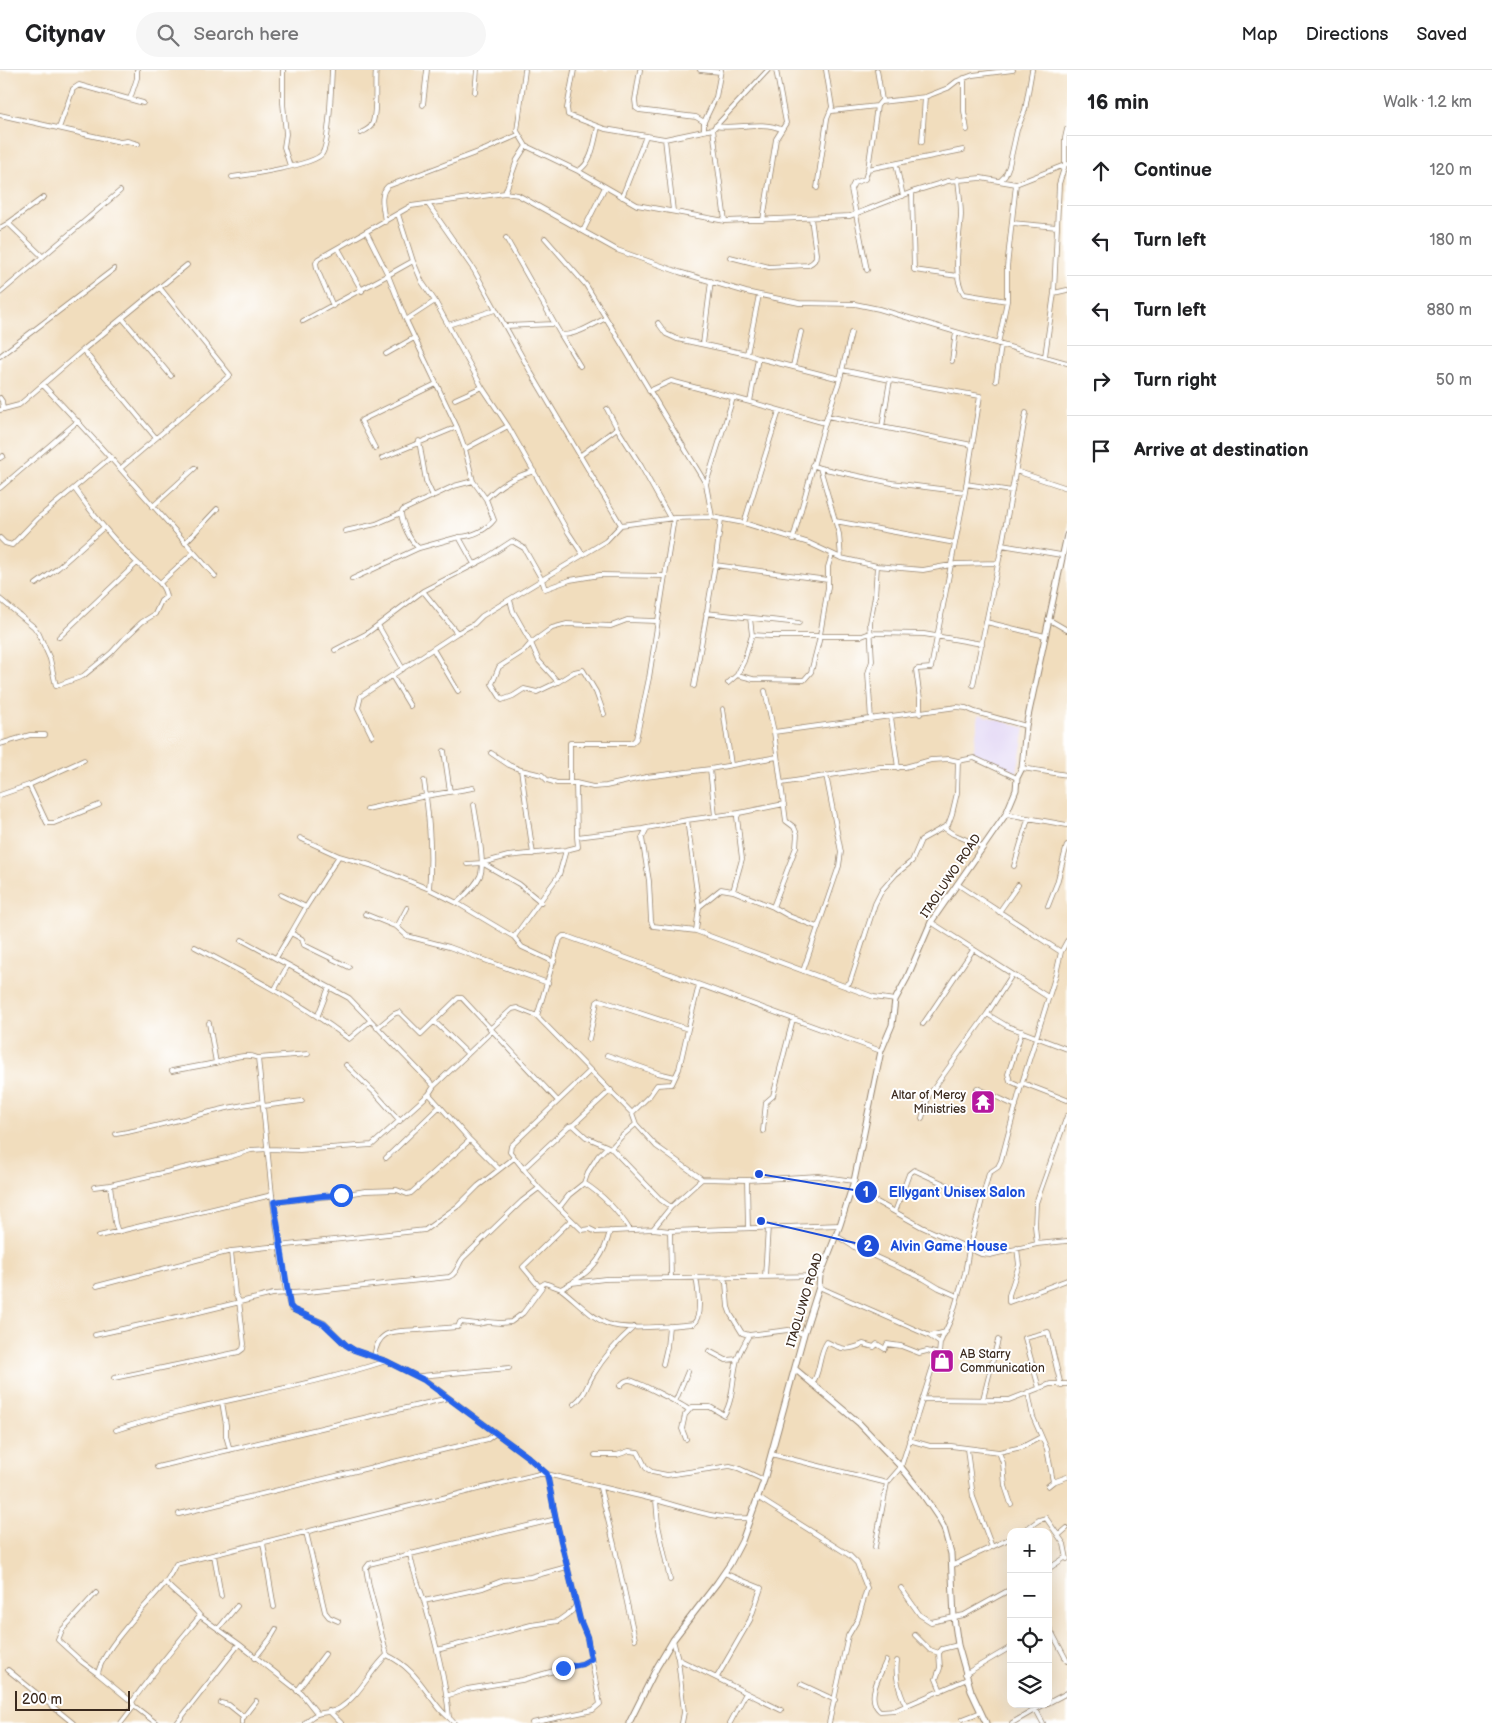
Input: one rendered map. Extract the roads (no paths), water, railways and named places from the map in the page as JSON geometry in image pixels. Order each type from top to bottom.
[{"type":"street","points":[[130,99],[137,78],[137,70]]},
{"type":"street","points":[[283,70],[283,103],[286,134],[284,147],[290,166]]},
{"type":"street","points":[[232,177],[309,162],[322,154],[327,141],[332,70]]},
{"type":"street","points":[[361,133],[373,121],[377,96],[375,87],[376,70]]},
{"type":"street","points":[[423,105],[427,70]]},
{"type":"street","points":[[475,92],[477,70]]},
{"type":"street","points":[[525,70],[517,131],[526,146],[578,171],[637,205],[725,221],[856,215],[912,192],[958,179],[981,178],[1016,184],[1066,165]]},
{"type":"street","points":[[574,70],[568,115],[598,127],[665,139],[714,128],[758,125],[782,129]]},
{"type":"street","points":[[640,70],[635,100],[636,108],[639,110],[696,117],[704,122]]},
{"type":"street","points":[[700,70],[720,71],[716,97],[704,122],[704,130]]},
{"type":"street","points":[[725,221],[714,128],[768,70]]},
{"type":"street","points":[[762,220],[776,139],[786,123],[776,70]]},
{"type":"street","points":[[817,188],[827,119],[832,111],[826,70]]},
{"type":"street","points":[[867,270],[851,186],[865,179],[868,169],[879,104],[882,97],[877,70]]},
{"type":"street","points":[[832,111],[925,97],[948,88],[964,78],[1013,70]]},
{"type":"street","points":[[1000,181],[1005,176],[1009,166],[1017,130],[1025,110],[1032,70]]},
{"type":"street","points":[[964,78],[964,111],[967,130]]},
{"type":"street","points":[[59,128],[73,90],[78,85],[143,103]]},
{"type":"street","points":[[922,142],[925,97]]},
{"type":"street","points":[[0,115],[120,142],[127,141],[138,144]]},
{"type":"street","points":[[578,171],[584,168],[589,160],[598,127]]},
{"type":"street","points":[[1045,356],[1054,292],[1059,184],[1066,165],[1067,129]]},
{"type":"street","points":[[385,222],[382,198],[388,186],[486,150],[518,135]]},
{"type":"street","points":[[622,197],[646,136]]},
{"type":"street","points":[[665,139],[673,211]]},
{"type":"street","points":[[505,194],[517,160],[526,146]]},
{"type":"street","points":[[868,169],[963,150]]},
{"type":"street","points":[[896,164],[903,196]]},
{"type":"street","points":[[958,179],[961,213],[958,276],[962,291],[964,294],[1007,301]]},
{"type":"street","points":[[996,381],[1007,301],[1006,267],[1016,184]]},
{"type":"street","points":[[583,231],[605,188]]},
{"type":"street","points":[[0,293],[120,191]]},
{"type":"street","points":[[912,192],[914,270],[958,276]]},
{"type":"street","points":[[332,306],[317,270],[316,263],[318,259],[412,206],[505,194],[518,195],[617,250],[648,262],[759,295],[799,303],[855,304],[871,307],[1067,363]]},
{"type":"street","points":[[0,228],[44,197]]},
{"type":"street","points":[[428,204],[474,270],[621,525]]},
{"type":"street","points":[[398,214],[413,262],[422,282],[435,301],[482,387],[508,426],[583,555]]},
{"type":"street","points":[[730,257],[769,267],[808,265],[816,259],[811,218]]},
{"type":"street","points":[[1012,223],[1057,227]]},
{"type":"street","points":[[7,224],[26,239],[42,256]]},
{"type":"street","points":[[352,579],[419,548],[459,536],[477,533],[490,525],[494,520],[486,499],[472,481],[465,449],[457,427],[414,338],[388,275],[367,233]]},
{"type":"street","points":[[506,238],[580,366]]},
{"type":"street","points":[[545,238],[586,285],[706,484],[712,517]]},
{"type":"street","points":[[338,248],[362,291]]},
{"type":"street","points":[[303,321],[413,262]]},
{"type":"street","points":[[0,398],[2,400],[2,410],[19,405],[83,350],[188,265]]},
{"type":"street","points":[[0,356],[114,269]]},
{"type":"street","points":[[703,344],[711,281]]},
{"type":"street","points":[[121,468],[230,375],[160,288]]},
{"type":"street","points":[[1054,292],[1067,290]]},
{"type":"street","points":[[747,354],[759,295]]},
{"type":"street","points":[[406,320],[435,301]]},
{"type":"street","points":[[448,325],[496,310]]},
{"type":"street","points":[[561,335],[568,335],[585,329],[606,318]]},
{"type":"street","points":[[123,319],[170,376]]},
{"type":"street","points":[[658,323],[666,334],[677,339],[747,354],[840,379]]},
{"type":"street","points":[[505,326],[554,324]]},
{"type":"street","points":[[793,366],[801,332]]},
{"type":"street","points":[[952,361],[956,332]]},
{"type":"street","points":[[793,540],[812,465],[840,379],[851,333]]},
{"type":"street","points":[[386,354],[414,338]]},
{"type":"street","points":[[83,350],[156,438]]},
{"type":"street","points":[[750,402],[758,358]]},
{"type":"street","points":[[842,370],[980,396],[965,492],[931,668],[916,670],[920,714]]},
{"type":"street","points":[[882,427],[890,380]]},
{"type":"street","points":[[649,391],[671,381],[825,423]]},
{"type":"street","points":[[375,448],[361,422],[362,420],[436,384]]},
{"type":"street","points":[[43,385],[121,468],[152,507],[215,576]]},
{"type":"street","points":[[455,399],[482,387]]},
{"type":"street","points":[[706,484],[733,398]]},
{"type":"street","points":[[570,783],[570,743],[632,743],[636,740],[649,678],[672,518],[607,409]]},
{"type":"street","points":[[744,523],[779,411]]},
{"type":"street","points":[[973,685],[1002,545],[1026,413]]},
{"type":"street","points":[[827,416],[972,445]]},
{"type":"street","points":[[0,488],[78,421]]},
{"type":"street","points":[[465,449],[508,426]]},
{"type":"street","points":[[382,458],[457,427]]},
{"type":"street","points":[[580,456],[617,428]]},
{"type":"street","points":[[418,442],[426,481],[432,496]]},
{"type":"street","points":[[0,538],[10,546],[12,545],[38,519],[110,457]]},
{"type":"street","points":[[812,465],[892,482],[965,492]]},
{"type":"street","points":[[152,507],[195,468]]},
{"type":"street","points":[[820,468],[839,534],[841,558]]},
{"type":"street","points":[[486,499],[507,481],[534,471]]},
{"type":"street","points":[[1016,471],[1067,488]]},
{"type":"street","points":[[345,531],[376,524],[454,486],[472,481]]},
{"type":"street","points":[[966,484],[1012,491]]},
{"type":"street","points":[[0,599],[34,627],[39,634],[50,659],[56,686],[83,676],[111,653],[142,622],[154,614],[161,601],[166,597],[165,590],[160,583],[137,563],[104,527],[74,488]]},
{"type":"street","points":[[185,543],[216,509]]},
{"type":"street","points":[[402,513],[402,519],[414,544],[419,548]]},
{"type":"street","points":[[372,736],[358,708],[361,696],[457,633],[474,624],[482,616],[606,541],[621,525],[672,518],[712,517],[744,523],[793,540],[809,543],[841,558],[877,566],[923,570],[951,565],[998,563]]},
{"type":"street","points":[[694,686],[716,565],[721,518]]},
{"type":"street","points":[[835,521],[955,543]]},
{"type":"street","points":[[36,584],[58,568],[104,527]]},
{"type":"street","name":"ITAOLUWO ROAD","points":[[629,1723],[673,1640],[724,1573],[742,1541],[764,1480],[804,1334],[819,1287],[820,1276],[840,1225],[854,1181],[881,1051],[892,1025],[895,1000],[907,978],[931,922],[1006,814],[1016,790],[1017,778],[1022,768],[1026,726],[1044,636],[1067,535]]},
{"type":"street","points":[[459,536],[474,564],[483,560]]},
{"type":"street","points":[[335,650],[366,634],[423,592],[483,560],[512,541],[524,548],[545,589],[570,580],[600,575],[664,576]]},
{"type":"street","points":[[1002,545],[1061,555]]},
{"type":"street","points":[[160,583],[194,552]]},
{"type":"street","points":[[738,675],[753,680],[804,680],[811,672],[828,587],[828,567],[832,554]]},
{"type":"street","points":[[59,637],[137,563]]},
{"type":"street","points":[[716,565],[828,580]]},
{"type":"street","points":[[871,720],[868,674],[872,661],[870,623],[875,596],[877,566]]},
{"type":"street","points":[[423,592],[457,633]]},
{"type":"street","points":[[510,600],[513,611],[532,643],[539,661],[558,682]]},
{"type":"street","points":[[706,613],[799,623]]},
{"type":"street","points":[[728,683],[738,675],[752,635],[750,618]]},
{"type":"street","points":[[1048,619],[1067,630]]},
{"type":"street","points":[[604,714],[596,692],[583,670],[574,672],[536,692],[524,690],[502,700],[492,684],[499,667],[524,651],[552,628],[567,624],[611,626],[627,620],[656,621]]},
{"type":"street","points":[[986,622],[1044,636]]},
{"type":"street","points":[[378,625],[403,668]]},
{"type":"street","points":[[752,635],[862,636],[870,633],[924,634],[982,644]]},
{"type":"street","points":[[434,649],[458,691]]},
{"type":"street","points":[[392,676],[410,706]]},
{"type":"street","points":[[765,691],[774,732],[786,821],[794,827],[797,834],[796,847],[787,866],[773,907]]},
{"type":"street","points":[[774,732],[963,707],[1026,726]]},
{"type":"street","points":[[723,709],[730,766]]},
{"type":"street","points":[[891,717],[898,768]]},
{"type":"street","points":[[0,744],[30,736],[45,735]]},
{"type":"street","points":[[444,751],[450,792]]},
{"type":"street","points":[[490,753],[509,765],[542,775],[547,780],[593,787],[777,757]]},
{"type":"street","points":[[782,783],[880,767],[898,768],[931,760],[950,759],[958,761],[974,758],[1017,778]]},
{"type":"street","points":[[0,795],[29,785],[84,760]]},
{"type":"street","points":[[846,986],[850,982],[875,904],[882,890],[896,874],[912,861],[921,840],[948,825],[957,794],[958,761]]},
{"type":"street","points":[[1022,768],[1067,775]]},
{"type":"street","points":[[710,769],[715,816]]},
{"type":"street","points":[[521,770],[533,854]]},
{"type":"street","points":[[803,971],[839,866],[841,852],[826,775]]},
{"type":"street","points":[[424,781],[432,864],[429,889]]},
{"type":"street","points":[[467,864],[482,863],[508,856],[578,848],[576,783]]},
{"type":"street","points":[[29,785],[47,823],[54,824],[99,805]]},
{"type":"street","points":[[367,809],[473,788]]},
{"type":"street","points":[[578,837],[647,828],[784,804]]},
{"type":"street","points":[[457,903],[481,874],[482,863],[474,805]]},
{"type":"street","points":[[733,892],[742,859],[736,817],[739,812]]},
{"type":"street","points":[[1006,814],[1067,825]]},
{"type":"street","points":[[1014,866],[1028,819]]},
{"type":"street","points":[[687,820],[699,907],[696,931]]},
{"type":"street","points":[[647,828],[642,838],[649,880],[652,907],[651,921],[653,926],[696,931],[874,997],[895,1000]]},
{"type":"street","points":[[944,828],[983,847]]},
{"type":"street","points":[[300,838],[339,856],[370,865],[429,889],[457,903],[514,937],[522,947],[554,962]]},
{"type":"street","points":[[1048,906],[1057,883],[1067,845]]},
{"type":"street","points":[[514,937],[559,875],[566,850]]},
{"type":"street","points":[[276,958],[339,856]]},
{"type":"street","points":[[482,863],[519,884],[541,902]]},
{"type":"street","points":[[957,884],[1061,952]]},
{"type":"street","points":[[999,912],[1018,884]]},
{"type":"street","points":[[699,907],[721,889],[773,907],[817,928]]},
{"type":"street","points":[[281,895],[306,907]]},
{"type":"street","points":[[397,927],[408,908]]},
{"type":"street","points":[[365,914],[397,927],[407,936],[449,946],[548,982]]},
{"type":"street","points":[[931,922],[1048,997]]},
{"type":"street","points":[[291,933],[302,939],[304,945],[349,967]]},
{"type":"street","points":[[537,1016],[560,939],[566,936],[881,1051]]},
{"type":"street","points":[[242,940],[349,998],[370,1022],[434,1086]]},
{"type":"street","points":[[875,1547],[887,1483],[901,1467],[932,1369],[939,1354],[940,1343],[946,1332],[965,1273],[969,1249],[989,1173],[999,1166],[1061,952],[1067,941]]},
{"type":"street","points":[[195,947],[276,990],[318,1015],[349,1039],[370,1022]]},
{"type":"street","points":[[923,1024],[972,950]]},
{"type":"street","points":[[276,990],[288,964]]},
{"type":"street","points":[[922,1118],[929,1095],[987,1014],[1012,975]]},
{"type":"street","points":[[632,1113],[657,1085],[672,1084],[679,1069],[699,985]]},
{"type":"street","points":[[318,1015],[329,987]]},
{"type":"street","points":[[377,1028],[396,1012],[399,1012],[421,1034],[460,997],[558,1101]]},
{"type":"street","points":[[589,1039],[595,1008],[600,1000],[688,1029]]},
{"type":"street","points":[[94,1187],[226,1158],[251,1150],[300,1150],[372,1145],[429,1094],[434,1086],[512,1009],[517,1008],[537,1016],[611,1090],[632,1113],[636,1124],[656,1146],[702,1179],[747,1180],[818,1176],[854,1181]]},
{"type":"street","points":[[987,1014],[1007,1026],[1067,1049]]},
{"type":"street","points":[[763,1131],[766,1102],[773,1096],[793,1019]]},
{"type":"street","points":[[434,1021],[467,1053]]},
{"type":"street","points":[[209,1024],[216,1063]]},
{"type":"street","points":[[1022,1031],[1008,1074],[1010,1081],[1067,1100]]},
{"type":"street","points":[[172,1071],[216,1063],[239,1056],[258,1058],[308,1054]]},
{"type":"street","points":[[607,1055],[675,1077]]},
{"type":"street","points":[[258,1058],[272,1195],[286,1292],[291,1309],[324,1324],[346,1345],[418,1376],[534,1461],[547,1474],[580,1620],[587,1637],[600,1702],[598,1708],[532,1723]]},
{"type":"street","points":[[346,1065],[400,1121]]},
{"type":"street","points":[[591,1070],[511,1146],[510,1152],[539,1188],[582,1230],[590,1229],[596,1232],[653,1229],[670,1232],[840,1225]]},
{"type":"street","points":[[977,1088],[1016,1106]]},
{"type":"street","points":[[523,1169],[562,1131],[573,1125],[611,1090]]},
{"type":"street","points":[[429,1094],[439,1107],[499,1169]]},
{"type":"street","points":[[116,1134],[169,1123],[220,1108],[302,1101]]},
{"type":"street","points":[[386,1158],[439,1107]]},
{"type":"street","points":[[1037,1244],[1035,1226],[1039,1190],[1067,1116]]},
{"type":"street","points":[[559,1208],[569,1195],[584,1183],[588,1172],[598,1156],[636,1124]]},
{"type":"street","points":[[573,1125],[586,1137],[609,1148],[661,1200],[671,1207]]},
{"type":"street","points":[[274,1202],[365,1191],[397,1190],[408,1194],[470,1140]]},
{"type":"street","points":[[97,1286],[232,1251],[425,1230],[458,1206],[514,1158]]},
{"type":"street","points":[[895,1212],[909,1174],[914,1170],[951,1187],[983,1195]]},
{"type":"street","points":[[653,1229],[671,1207],[702,1179]]},
{"type":"street","points":[[747,1180],[748,1228]]},
{"type":"street","points":[[584,1183],[617,1210],[630,1230]]},
{"type":"street","points":[[110,1185],[115,1224],[118,1232]]},
{"type":"street","points":[[95,1334],[286,1292],[308,1292],[449,1278],[454,1274],[463,1258],[522,1201],[539,1188]]},
{"type":"street","points":[[851,1191],[871,1199],[922,1227],[981,1254],[990,1255],[1037,1244],[1067,1240],[1067,1245]]},
{"type":"street","points":[[99,1236],[272,1195]]},
{"type":"street","points":[[540,1286],[535,1283],[522,1267],[571,1220]]},
{"type":"street","points":[[765,1276],[768,1227]]},
{"type":"street","points":[[561,1288],[582,1277],[603,1254],[610,1231]]},
{"type":"street","points":[[670,1232],[671,1277]]},
{"type":"street","points":[[835,1235],[854,1247],[957,1296]]},
{"type":"street","points":[[1017,1248],[1019,1265],[1009,1295],[1009,1302],[1067,1280]]},
{"type":"street","points":[[114,1378],[241,1350],[244,1344],[239,1301],[235,1294],[232,1251]]},
{"type":"street","points":[[572,1283],[605,1279],[671,1277],[820,1276]]},
{"type":"street","points":[[540,1286],[545,1283],[561,1288],[582,1307],[607,1324],[634,1327],[668,1326],[697,1322],[699,1296],[696,1277]]},
{"type":"street","points":[[723,1278],[726,1283],[728,1307],[742,1333],[749,1335],[788,1330],[804,1334]]},
{"type":"street","points":[[374,1357],[376,1345],[379,1341],[386,1334],[398,1330],[458,1327],[460,1322],[478,1324],[511,1322],[523,1314],[542,1286],[540,1286]]},
{"type":"street","points":[[819,1287],[930,1336],[940,1343]]},
{"type":"street","points":[[663,1364],[667,1347],[668,1326]]},
{"type":"street","points":[[574,1404],[584,1395],[592,1376],[616,1344],[634,1327]]},
{"type":"street","points":[[930,1336],[946,1332]]},
{"type":"street","points":[[1039,1388],[1025,1338],[1048,1332],[1061,1386]]},
{"type":"street","points":[[686,1439],[682,1429],[685,1416],[692,1408],[710,1407],[724,1415],[729,1404],[737,1359],[749,1335]]},
{"type":"street","points":[[983,1399],[998,1340]]},
{"type":"street","points":[[812,1384],[817,1376],[819,1360],[827,1342],[838,1348],[854,1349],[863,1344],[874,1347],[877,1344],[885,1349],[888,1344],[901,1346],[919,1353],[928,1351],[939,1354]]},
{"type":"street","points":[[709,1351],[726,1360],[737,1359]]},
{"type":"street","points":[[116,1430],[222,1402],[341,1375],[386,1361]]},
{"type":"street","points":[[418,1376],[509,1368]]},
{"type":"street","points":[[795,1369],[859,1424],[901,1467],[938,1517],[948,1539],[953,1565],[954,1618],[958,1645],[966,1676],[986,1723]]},
{"type":"street","points":[[675,1402],[688,1370]]},
{"type":"street","points":[[620,1386],[628,1380],[639,1382],[665,1398],[686,1406],[689,1410]]},
{"type":"street","points":[[923,1400],[1009,1400],[1039,1388],[1056,1384],[1061,1386],[1067,1384]]},
{"type":"street","points":[[1028,1392],[1033,1417],[1047,1449],[1053,1482]]},
{"type":"street","points":[[157,1467],[448,1398]]},
{"type":"street","points":[[222,1402],[226,1436],[230,1450]]},
{"type":"street","points":[[179,1514],[488,1439],[496,1433]]},
{"type":"street","points":[[909,1440],[930,1446],[951,1446],[968,1450],[999,1452],[1022,1447],[1041,1437]]},
{"type":"street","points":[[595,1455],[617,1455],[629,1450],[638,1452],[646,1468],[652,1472],[667,1475],[730,1466],[764,1480]]},
{"type":"street","points":[[968,1450],[973,1497],[992,1547]]},
{"type":"street","points":[[999,1452],[1003,1463],[1005,1486],[1011,1504]]},
{"type":"street","points":[[771,1454],[887,1483]]},
{"type":"street","points":[[98,1674],[99,1668],[110,1649],[166,1582],[176,1564],[538,1474],[547,1474],[656,1500],[710,1516],[750,1518]]},
{"type":"street","points":[[1048,1486],[1067,1477]]},
{"type":"street","points":[[600,1488],[635,1639]]},
{"type":"street","points":[[758,1497],[849,1554],[857,1563],[867,1586],[860,1614],[848,1636],[829,1723]]},
{"type":"street","points":[[656,1500],[658,1525],[670,1580]]},
{"type":"street","points":[[1028,1528],[1039,1520],[1046,1518],[1059,1535],[1065,1548],[1066,1558],[1052,1566]]},
{"type":"street","points":[[454,1723],[441,1710],[422,1683],[395,1659],[387,1655],[368,1586],[366,1568],[369,1564],[410,1553],[488,1537],[556,1520]]},
{"type":"street","points":[[1059,1535],[1067,1528]]},
{"type":"street","points":[[306,1532],[325,1612],[329,1617],[338,1621]]},
{"type":"street","points":[[953,1565],[1007,1540]]},
{"type":"street","points":[[263,1543],[274,1607]]},
{"type":"street","points":[[410,1553],[417,1584],[424,1601],[437,1650],[449,1718]]},
{"type":"street","points":[[214,1556],[221,1596]]},
{"type":"street","points":[[424,1601],[483,1588],[504,1580],[530,1577],[568,1567]]},
{"type":"street","points":[[718,1677],[750,1620],[761,1588],[724,1573]]},
{"type":"street","points":[[166,1582],[200,1616],[239,1644],[297,1691],[317,1713]]},
{"type":"street","points":[[901,1588],[916,1611],[931,1622],[964,1615],[1007,1591]]},
{"type":"street","points":[[96,1593],[62,1630],[58,1640],[156,1723]]},
{"type":"street","points":[[437,1650],[531,1625],[558,1621],[572,1611],[577,1604]]},
{"type":"street","points":[[218,1629],[237,1606]]},
{"type":"street","points":[[120,1723],[177,1642],[200,1616]]},
{"type":"street","points":[[256,1658],[276,1628]]},
{"type":"street","points":[[1052,1631],[1067,1661]]},
{"type":"street","points":[[915,1635],[930,1650],[939,1653]]},
{"type":"street","points":[[673,1640],[678,1659],[684,1712],[682,1723]]},
{"type":"street","points":[[177,1723],[239,1644]]},
{"type":"street","points":[[941,1691],[936,1679],[940,1668],[939,1653],[942,1649],[958,1645]]},
{"type":"street","points":[[886,1662],[874,1690],[874,1703],[877,1708],[884,1711],[896,1710],[941,1691],[1007,1649]]},
{"type":"street","points":[[297,1691],[325,1654]]},
{"type":"street","points":[[336,1717],[339,1710],[350,1700],[387,1655]]},
{"type":"street","points":[[446,1696],[468,1689],[501,1684],[582,1664],[591,1659]]},
{"type":"street","points":[[678,1659],[718,1677],[781,1710]]},
{"type":"street","points":[[897,1661],[896,1677],[898,1688],[906,1706]]},
{"type":"street","points":[[8,1670],[73,1723]]},
{"type":"street","points":[[801,1684],[835,1700]]},
{"type":"street","points":[[730,1723],[746,1693]]},
{"type":"street","points":[[1052,1700],[1067,1693]]},
{"type":"street","points":[[242,1723],[244,1717],[256,1701]]},
{"type":"street","points":[[221,1703],[229,1705],[244,1717]]},
{"type":"street","points":[[1012,1723],[1036,1709],[1043,1723]]},
{"type":"street","points":[[306,1723],[317,1713],[339,1710]]},
{"type":"street","points":[[329,1711],[341,1723]]},
{"type":"street","points":[[963,1720],[982,1712]]},
{"type":"place","name":"Altar of Mercy Ministries","points":[[983,1102]]},
{"type":"place","name":"Ellygant Unisex Salon","points":[[759,1174]]},
{"type":"place","name":"Alvin Game House","points":[[761,1221]]},
{"type":"place","name":"AB Starry Communication","points":[[942,1361]]}]
